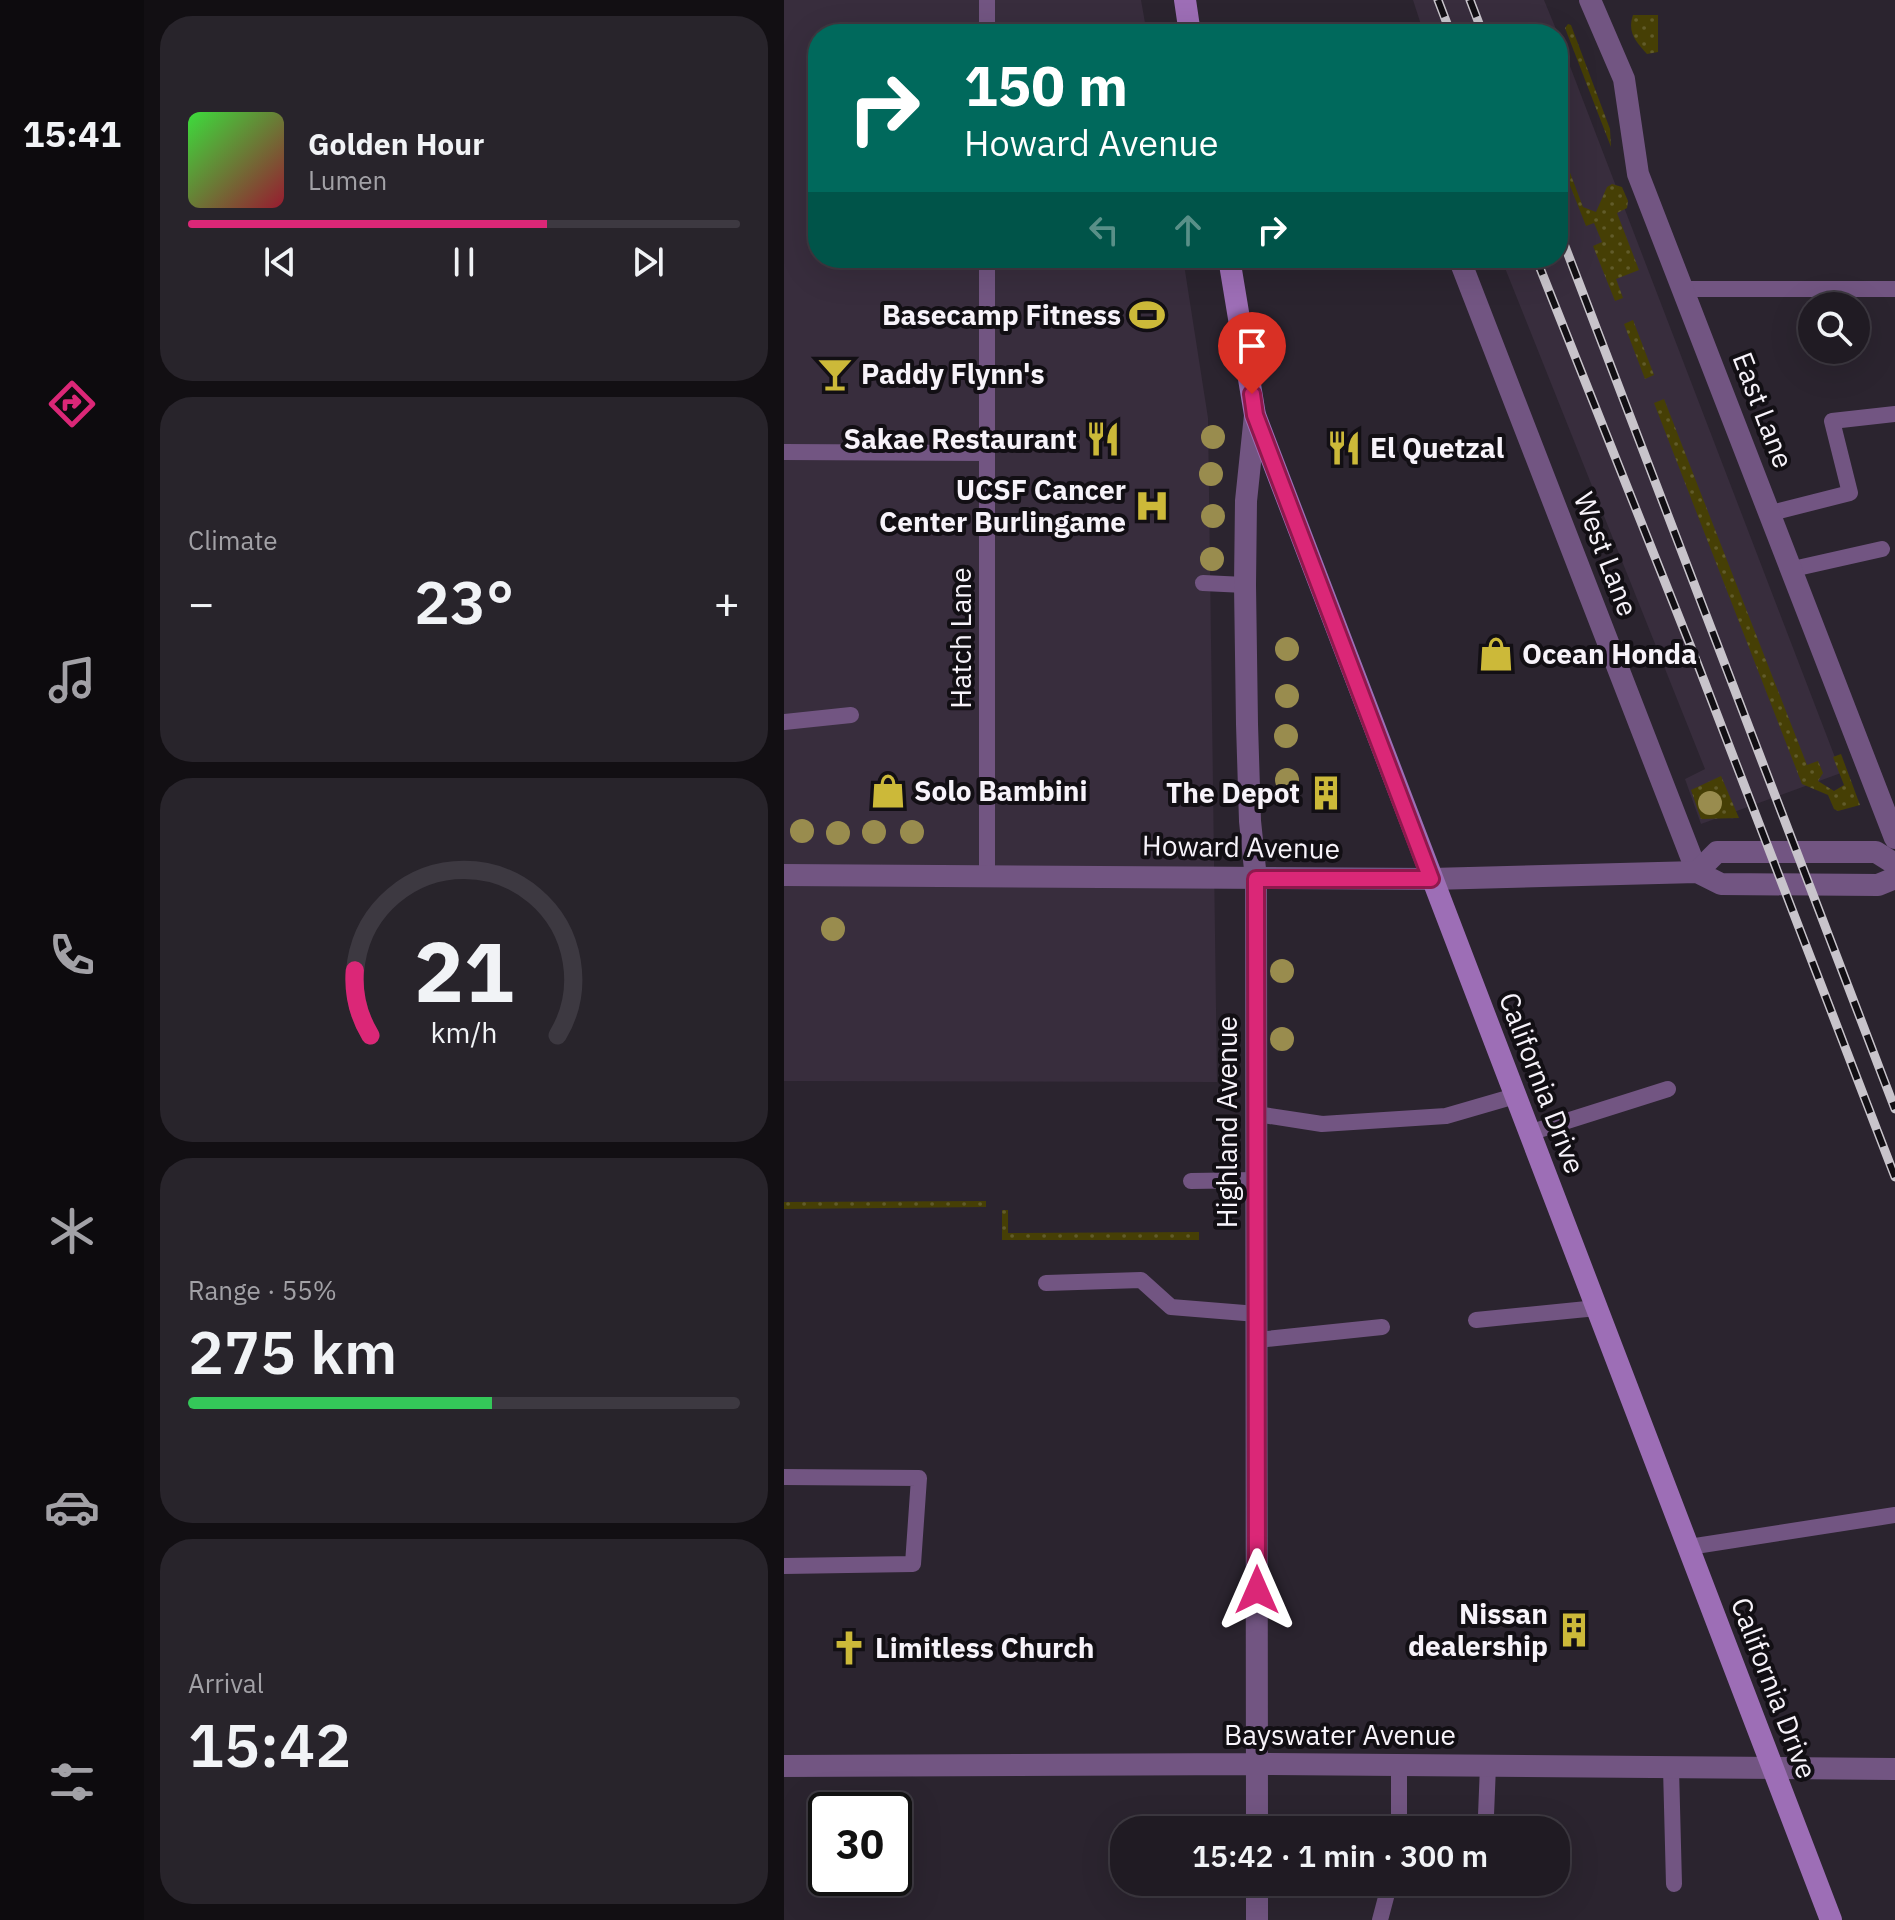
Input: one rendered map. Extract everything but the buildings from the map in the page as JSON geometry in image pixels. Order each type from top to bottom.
[{"type":"main road","points":[[1185,0],[1189,24]]},
{"type":"main road","name":"California Drive","points":[[1231,268],[1255,415],[1831,1920]]},
{"type":"street","name":"East Lane","points":[[1590,0],[1624,79],[1638,174],[1895,838]]},
{"type":"street","name":"West Lane","points":[[1463,268],[1697,872]]},
{"type":"street","name":"Highland Avenue","points":[[1255,415],[1246,501],[1245,585],[1250,821],[1256,879],[1257,1816]]},
{"type":"street","points":[[1697,872],[1717,852],[1876,852],[1895,864]]},
{"type":"street","name":"Howard Avenue","points":[[784,875],[1431,879],[1697,872],[1721,884],[1878,885],[1895,878]]},
{"type":"street","name":"Bayswater Avenue","points":[[784,1766],[1257,1764],[1895,1769]]},
{"type":"street","points":[[1257,1896],[1257,1920]]},
{"type":"lane","points":[[987,0],[987,24]]},
{"type":"lane","name":"Hatch Lane","points":[[987,268],[987,874]]},
{"type":"lane","points":[[1684,289],[1895,289]]},
{"type":"lane","points":[[1771,513],[1850,493],[1832,421],[1895,414]]},
{"type":"lane","points":[[784,452],[896,448],[987,453]]},
{"type":"lane","points":[[1793,569],[1882,549]]},
{"type":"lane","points":[[1203,583],[1245,585]]},
{"type":"lane","points":[[784,722],[851,715]]},
{"type":"lane","points":[[1529,1133],[1668,1089]]},
{"type":"lane","points":[[1257,1114],[1322,1124],[1446,1116],[1515,1096]]},
{"type":"lane","points":[[1191,1181],[1256,1180]]},
{"type":"lane","points":[[1046,1283],[1141,1280],[1171,1307],[1257,1314]]},
{"type":"lane","points":[[1476,1320],[1597,1308]]},
{"type":"lane","points":[[1257,1340],[1382,1327]]},
{"type":"lane","points":[[784,1477],[919,1478],[913,1564],[784,1566]]},
{"type":"lane","points":[[1689,1547],[1895,1515]]},
{"type":"lane","points":[[1399,1765],[1399,1816]]},
{"type":"lane","points":[[1486,1815],[1488,1766]]},
{"type":"lane","points":[[1671,1768],[1674,1884]]},
{"type":"lane","points":[[1380,1920],[1386,1896]]},
{"type":"shaded area","points":[[784,0],[1141,0],[1145,24],[808,24],[808,268],[1185,268],[1208,418],[1217,1082],[784,1081]]},
{"type":"shaded area","points":[[1413,0],[1544,0],[1554,24],[1421,24]]},
{"type":"shaded area","points":[[1633,15],[1658,15],[1658,52],[1647,54],[1636,41],[1631,27]]},
{"type":"shaded area","points":[[1568,24],[1571,25],[1610,129],[1611,147],[1568,36]]},
{"type":"shaded area","points":[[1568,61],[1841,773],[1701,824],[1685,779],[1705,769],[1505,268],[1568,268]]},
{"type":"shaded area","points":[[1568,167],[1583,207],[1596,212],[1607,187],[1612,184],[1622,187],[1628,201],[1627,208],[1617,213],[1639,270],[1616,279],[1623,298],[1615,301],[1593,246],[1602,242],[1594,223],[1586,226],[1568,180]]},
{"type":"shaded area","points":[[1633,320],[1654,375],[1645,379],[1624,324]]},
{"type":"shaded area","points":[[1664,399],[1807,765],[1818,761],[1823,773],[1818,781],[1834,791],[1844,785],[1833,757],[1841,754],[1860,805],[1838,811],[1828,795],[1802,784],[1654,403]]},
{"type":"shaded area","points":[[1721,776],[1739,818],[1701,819],[1691,790]]},
{"type":"shaded area","points":[[986,1201],[986,1207],[784,1209],[784,1202]]},
{"type":"shaded area","points":[[1002,1210],[1008,1210],[1008,1233],[1199,1232],[1199,1240],[1002,1240]]},
{"type":"railway","points":[[1438,0],[1447,24]]},
{"type":"railway","points":[[1470,0],[1479,24]]},
{"type":"railway","points":[[1568,254],[1895,1109]]},
{"type":"railway","points":[[1540,268],[1698,665],[1895,1177]]},
{"type":"place","name":"Basecamp Fitness","points":[[1147,315]]},
{"type":"place","name":"Paddy Flynn's","points":[[835,374]]},
{"type":"place","name":"Sakae Restaurant","points":[[1103,439]]},
{"type":"place","name":"El Quetzal","points":[[1344,448]]},
{"type":"place","name":"UCSF Cancer Center Burlingame","points":[[1152,506]]},
{"type":"place","name":"Ocean Honda","points":[[1496,654]]},
{"type":"place","name":"Solo Bambini","points":[[888,791]]},
{"type":"place","name":"The Depot","points":[[1326,793]]},
{"type":"place","name":"Nissan dealership","points":[[1574,1630]]},
{"type":"place","name":"Limitless Church","points":[[849,1648]]},
{"type":"route","points":[[1252,394],[1255,415],[1431,879],[1256,879],[1257,1590]]}]
